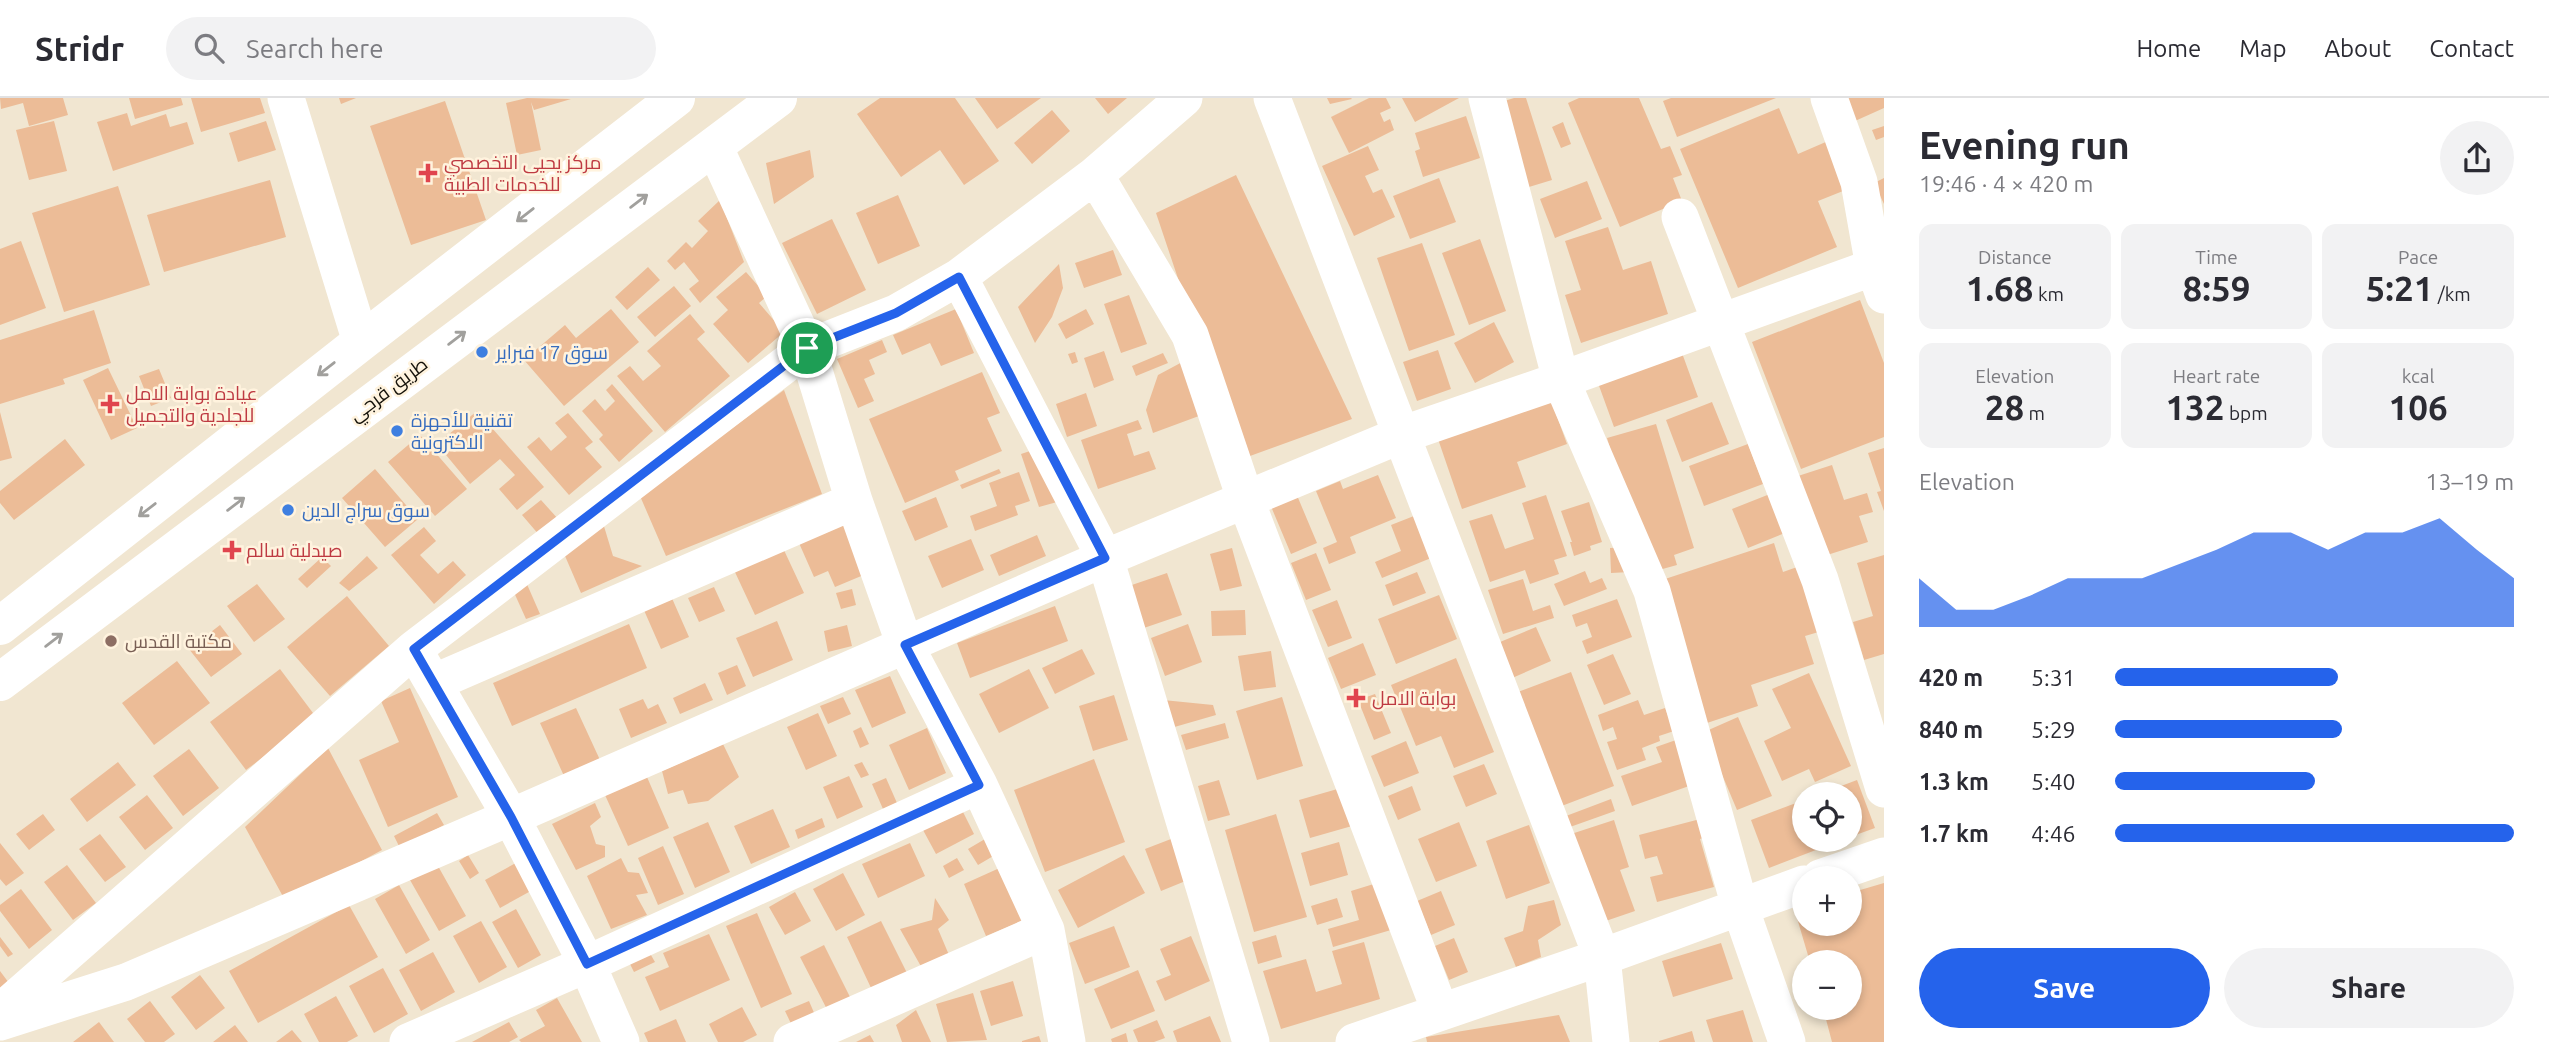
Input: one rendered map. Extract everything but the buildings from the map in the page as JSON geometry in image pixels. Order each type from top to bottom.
[{"type":"highway","points":[[0,626],[676,98]]},
{"type":"highway","name":"طريق قرجي","points":[[0,682],[778,98]]},
{"type":"street","points":[[286,98],[361,342]]},
{"type":"street","points":[[0,1012],[414,649],[807,348],[896,313],[959,277],[1095,174],[1184,98]]},
{"type":"street","points":[[1272,98],[1602,957],[1611,1042]]},
{"type":"street","points":[[1488,98],[1560,380],[1652,591],[1740,907],[1787,1042]]},
{"type":"street","points":[[0,1022],[126,982],[1105,558],[1401,435],[1722,321],[1879,281],[1859,182],[1829,98]]},
{"type":"street","points":[[714,146],[807,348],[854,501],[905,645],[979,785],[1046,930],[1067,1042]]},
{"type":"street","points":[[1095,174],[1190,335],[1245,498],[1440,1011]]},
{"type":"street","points":[[1680,217],[1820,580],[1884,789]]},
{"type":"street","points":[[959,277],[1105,558],[1251,1042]]},
{"type":"street","points":[[433,683],[854,501]]},
{"type":"street","points":[[414,649],[511,817],[587,964],[621,1042]]},
{"type":"street","points":[[408,1042],[587,964],[979,785]]},
{"type":"street","points":[[1855,866],[1884,856]]},
{"type":"street","points":[[1354,1042],[1792,888]]},
{"type":"street","points":[[792,1042],[1046,930]]},
{"type":"place","name":"مركز يحيى التخصصي للخدمات الطبية","points":[[428,173]]},
{"type":"place","name":"سوق 17 فبراير","points":[[482,352]]},
{"type":"place","name":"عيادة بوابة الامل للجلدية والتجميل","points":[[110,404]]},
{"type":"place","name":"تقنية للأجهزة الاكترونية","points":[[397,431]]},
{"type":"place","name":"سوق سراج الدين","points":[[288,510]]},
{"type":"place","name":"صيدلية سالم","points":[[232,550]]},
{"type":"place","name":"مكتبة القدس","points":[[111,641]]},
{"type":"place","name":"بوابة الامل","points":[[1356,698]]},
{"type":"route","points":[[959,277],[1105,558],[905,645],[979,785],[587,964],[511,817],[414,649],[807,348],[896,313],[959,277]]}]
